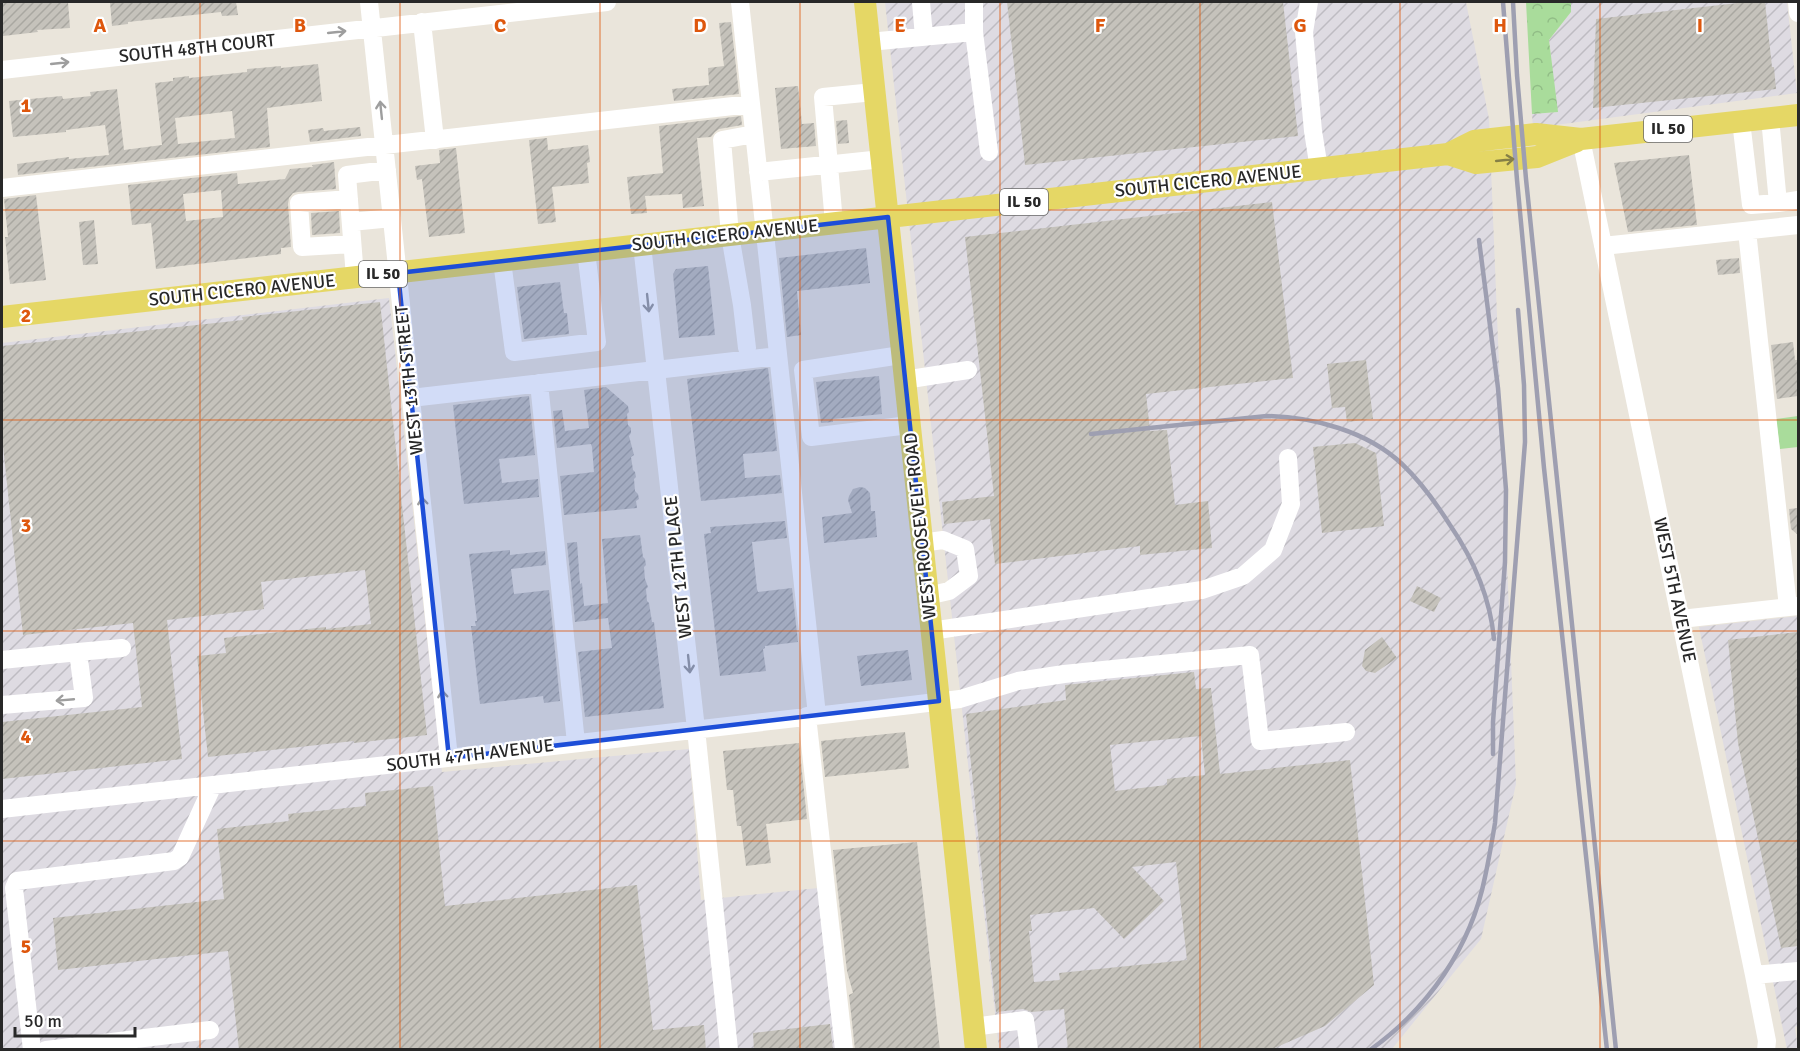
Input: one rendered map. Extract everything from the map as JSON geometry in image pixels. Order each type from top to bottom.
[{"type":"main road","name":"WEST ROOSEVELT ROAD","points":[[865,2],[976,1050]]},
{"type":"main road","name":"SOUTH CICERO AVENUE","points":[[2,316],[1448,154],[1476,163],[1537,157],[1581,139],[1798,115]]},
{"type":"street","name":"WEST 13TH STREET","points":[[369,2],[449,758]]},
{"type":"street","name":"SOUTH 48TH COURT","points":[[2,70],[607,2]]},
{"type":"street","points":[[740,2],[778,356],[844,1050]]},
{"type":"street","points":[[921,2],[924,37]]},
{"type":"street","points":[[974,2],[974,32],[988,152]]},
{"type":"street","points":[[1309,2],[1304,32],[1312,131],[1319,169]]},
{"type":"street","points":[[1797,2],[1798,12]]},
{"type":"street","points":[[422,22],[435,140]]},
{"type":"street","points":[[869,42],[974,32]]},
{"type":"street","points":[[834,223],[823,97],[874,92]]},
{"type":"street","points":[[2,188],[751,104]]},
{"type":"street","points":[[1770,118],[1778,202]]},
{"type":"street","points":[[1741,121],[1750,205],[1798,201]]},
{"type":"street","points":[[747,348],[730,235],[722,140],[754,135]]},
{"type":"street","name":"WEST 5TH AVENUE","points":[[1581,139],[1769,1047]]},
{"type":"street","points":[[758,172],[882,159]]},
{"type":"street","points":[[355,277],[347,175],[387,170]]},
{"type":"street","points":[[349,199],[299,204],[301,236],[302,247],[352,244]]},
{"type":"street","points":[[351,222],[392,218]]},
{"type":"street","points":[[1604,246],[1798,225]]},
{"type":"street","points":[[1682,619],[1793,607],[1747,231]]},
{"type":"street","name":"WEST 12TH PLACE","points":[[642,245],[729,1050]]},
{"type":"street","points":[[502,261],[514,352],[597,342],[586,251]]},
{"type":"street","points":[[901,355],[803,370],[811,437],[909,425]]},
{"type":"street","points":[[411,398],[778,356]]},
{"type":"street","points":[[904,380],[968,370]]},
{"type":"street","points":[[539,384],[576,743]]},
{"type":"street","points":[[931,631],[1202,590],[1243,576],[1273,550],[1291,504],[1288,459]]},
{"type":"street","points":[[921,543],[943,540],[965,549],[969,576],[949,591],[927,596]]},
{"type":"street","points":[[2,660],[122,648]]},
{"type":"street","points":[[2,705],[84,698],[78,652]]},
{"type":"street","name":"SOUTH 47TH AVENUE","points":[[2,809],[960,699],[1018,681],[1064,674],[1250,655],[1260,741],[1346,732]]},
{"type":"street","points":[[32,1050],[14,888],[17,881],[174,861],[180,857],[213,785]]},
{"type":"street","points":[[1754,975],[1798,971]]},
{"type":"street","points":[[974,1027],[1025,1020],[1029,1050]]},
{"type":"street","points":[[46,1050],[210,1030]]},
{"type":"highlighted area","points":[[888,217],[939,701],[449,758],[398,273]]},
{"type":"shaded area","points":[[885,2],[1466,2],[1489,119],[1516,784],[1481,939],[1392,1049],[999,1049]]},
{"type":"shaded area","points":[[1571,2],[1787,2],[1797,93],[1533,128],[1532,114],[1557,112],[1549,40],[1571,12]]},
{"type":"shaded area","points":[[389,298],[442,772],[689,749],[701,900],[818,888],[837,1049],[2,1049],[2,343]]},
{"type":"shaded area","points":[[1798,616],[1798,1026],[1795,1027],[1798,1049],[1787,1049],[1699,627]]},
{"type":"green space","points":[[1526,2],[1571,2],[1571,12],[1549,40],[1558,112],[1532,114]]},
{"type":"green space","points":[[1798,416],[1798,447],[1780,449],[1776,419]]},
{"type":"building","points":[[2,2],[68,2],[70,28],[37,30],[38,32],[3,36]]},
{"type":"building","points":[[110,2],[236,2],[238,15],[222,16],[221,12],[128,22],[128,24],[112,26]]},
{"type":"building","points":[[1007,2],[1283,2],[1298,136],[1025,165]]},
{"type":"building","points":[[1747,2],[1765,2],[1776,89],[1593,108],[1596,19]]},
{"type":"building","points":[[731,22],[739,94],[674,101],[672,89],[709,85],[708,68],[724,66],[719,23]]},
{"type":"building","points":[[318,64],[322,101],[267,108],[270,147],[18,175],[17,164],[69,157],[69,159],[109,155],[105,125],[66,130],[66,132],[13,137],[9,101],[91,96],[90,92],[117,89],[124,150],[162,145],[155,83],[189,76],[189,78],[247,72],[247,69],[281,66],[281,68]],"holes":[[[232,111],[235,138],[178,144],[175,118]]]},
{"type":"building","points":[[798,86],[802,124],[814,123],[816,146],[781,149],[775,88]]},
{"type":"building","points":[[741,116],[742,125],[719,129],[711,137],[697,138],[704,206],[683,208],[682,194],[645,196],[647,213],[631,214],[627,177],[663,173],[659,126]]},
{"type":"building","points":[[847,120],[849,143],[838,144],[836,121]]},
{"type":"building","points":[[360,127],[361,136],[310,142],[308,130],[323,128],[324,131]]},
{"type":"building","points":[[547,138],[548,150],[588,145],[589,183],[552,187],[556,222],[538,224],[529,140]]},
{"type":"building","points":[[456,148],[465,233],[429,237],[422,179],[417,180],[415,166],[440,163],[439,150]]},
{"type":"building","points":[[1689,155],[1697,225],[1628,232],[1614,163]]},
{"type":"building","points":[[334,162],[336,189],[293,193],[288,204],[291,247],[281,248],[281,254],[156,269],[151,223],[132,225],[128,185],[237,173],[238,184],[285,179],[290,169],[313,167],[312,165]],"holes":[[[221,190],[223,217],[186,221],[183,194]]]},
{"type":"building","points":[[36,195],[46,280],[10,284],[4,199]]},
{"type":"building","points":[[1272,202],[1293,378],[1146,394],[1150,431],[1167,430],[1175,505],[1208,501],[1212,548],[1140,555],[1140,546],[995,564],[990,519],[944,524],[942,502],[994,496],[965,237]]},
{"type":"building","points":[[339,211],[340,233],[312,235],[311,213]]},
{"type":"building","points":[[94,220],[98,264],[83,265],[79,222]]},
{"type":"building","points":[[866,248],[870,283],[797,291],[801,335],[787,337],[779,258]]},
{"type":"building","points":[[1739,258],[1740,273],[1718,275],[1716,260]]},
{"type":"building","points":[[708,266],[715,335],[679,338],[673,274],[676,269]]},
{"type":"building","points":[[560,282],[569,334],[524,339],[517,287]]},
{"type":"building","points":[[380,302],[427,735],[208,757],[197,656],[226,653],[224,638],[371,624],[365,570],[261,582],[264,609],[167,620],[182,759],[2,779],[2,722],[142,707],[133,623],[23,635],[2,446],[2,346],[243,320],[242,317]]},
{"type":"building","points":[[1793,342],[1795,360],[1798,360],[1798,396],[1777,399],[1771,345]]},
{"type":"building","points":[[1366,360],[1373,419],[1347,422],[1345,407],[1332,408],[1327,364]]},
{"type":"building","points":[[768,368],[777,451],[743,454],[745,478],[780,475],[782,493],[701,501],[687,379]]},
{"type":"building","points":[[879,376],[882,414],[833,419],[833,422],[821,423],[816,382]]},
{"type":"building","points":[[606,387],[628,406],[628,425],[631,428],[629,436],[634,455],[631,457],[636,477],[634,479],[635,491],[639,499],[636,501],[637,508],[564,515],[560,476],[594,472],[592,447],[591,444],[557,448],[553,411],[562,410],[565,431],[589,428],[584,390]]},
{"type":"building","points":[[529,396],[535,455],[499,459],[502,483],[538,479],[539,497],[464,504],[453,405]]},
{"type":"building","points":[[1355,443],[1376,453],[1384,526],[1322,533],[1313,447]]},
{"type":"building","points":[[860,487],[870,493],[871,511],[875,511],[877,537],[824,543],[822,517],[852,513],[849,496],[853,489]]},
{"type":"building","points":[[1798,508],[1798,535],[1791,529],[1789,509]]},
{"type":"building","points":[[785,521],[787,538],[752,542],[757,589],[758,592],[792,588],[798,642],[765,646],[763,649],[766,671],[720,676],[704,534],[711,533],[710,527]]},
{"type":"building","points":[[640,535],[646,565],[644,567],[648,587],[646,589],[647,601],[652,622],[654,622],[664,708],[585,717],[578,652],[612,648],[608,618],[575,622],[567,543],[577,542],[584,606],[608,603],[602,539]]},
{"type":"building","points":[[510,550],[510,555],[545,551],[546,565],[511,569],[514,594],[549,590],[560,701],[544,703],[543,696],[480,704],[471,626],[476,626],[475,621],[477,621],[469,554]]},
{"type":"building","points":[[1417,586],[1441,598],[1434,612],[1410,601]]},
{"type":"building","points":[[1798,632],[1798,946],[1781,948],[1738,743],[1728,640]]},
{"type":"building","points":[[1382,637],[1397,658],[1375,673],[1366,671],[1362,666],[1365,650]]},
{"type":"building","points":[[908,650],[912,680],[861,686],[857,656]]},
{"type":"building","points":[[1194,672],[1196,689],[1211,688],[1220,774],[1350,760],[1374,985],[1325,1026],[1270,1050],[1068,1050],[1064,1009],[1032,1012],[1023,1009],[996,1012],[966,714],[1066,700],[1065,685]],"holes":[[[1201,736],[1205,775],[1167,779],[1167,785],[1115,791],[1110,745]],[[1176,862],[1187,960],[1059,973],[1060,980],[1034,982],[1029,931],[1032,931],[1030,915],[1094,908],[1124,939],[1164,901],[1132,867]]]},
{"type":"building","points":[[905,732],[909,768],[825,777],[821,741]]},
{"type":"building","points":[[799,743],[807,819],[766,824],[771,863],[746,866],[741,826],[737,826],[733,790],[727,790],[723,751]]},
{"type":"building","points":[[433,786],[445,906],[637,885],[653,1030],[704,1025],[706,1050],[239,1050],[228,951],[58,970],[53,918],[224,899],[217,829],[289,821],[288,814],[366,806],[365,793]]},
{"type":"building","points":[[917,842],[940,1050],[855,1050],[849,995],[853,993],[847,971],[833,850]]},
{"type":"building","points":[[830,1024],[833,1050],[754,1050],[753,1033]]},
{"type":"railway","points":[[1503,2],[1544,468],[1607,1050]]},
{"type":"railway","points":[[1513,2],[1526,179],[1616,1050]]},
{"type":"railway","points":[[1479,240],[1498,388],[1506,490],[1505,562],[1493,722],[1493,754]]},
{"type":"railway","points":[[1370,1050],[1391,1034],[1428,996],[1458,952],[1478,903],[1488,864],[1495,823],[1525,442],[1524,385],[1518,310]]},
{"type":"railway","points":[[1091,434],[1267,416],[1321,423],[1373,443],[1402,464],[1416,478],[1459,538],[1480,579],[1489,608],[1494,639]]}]
